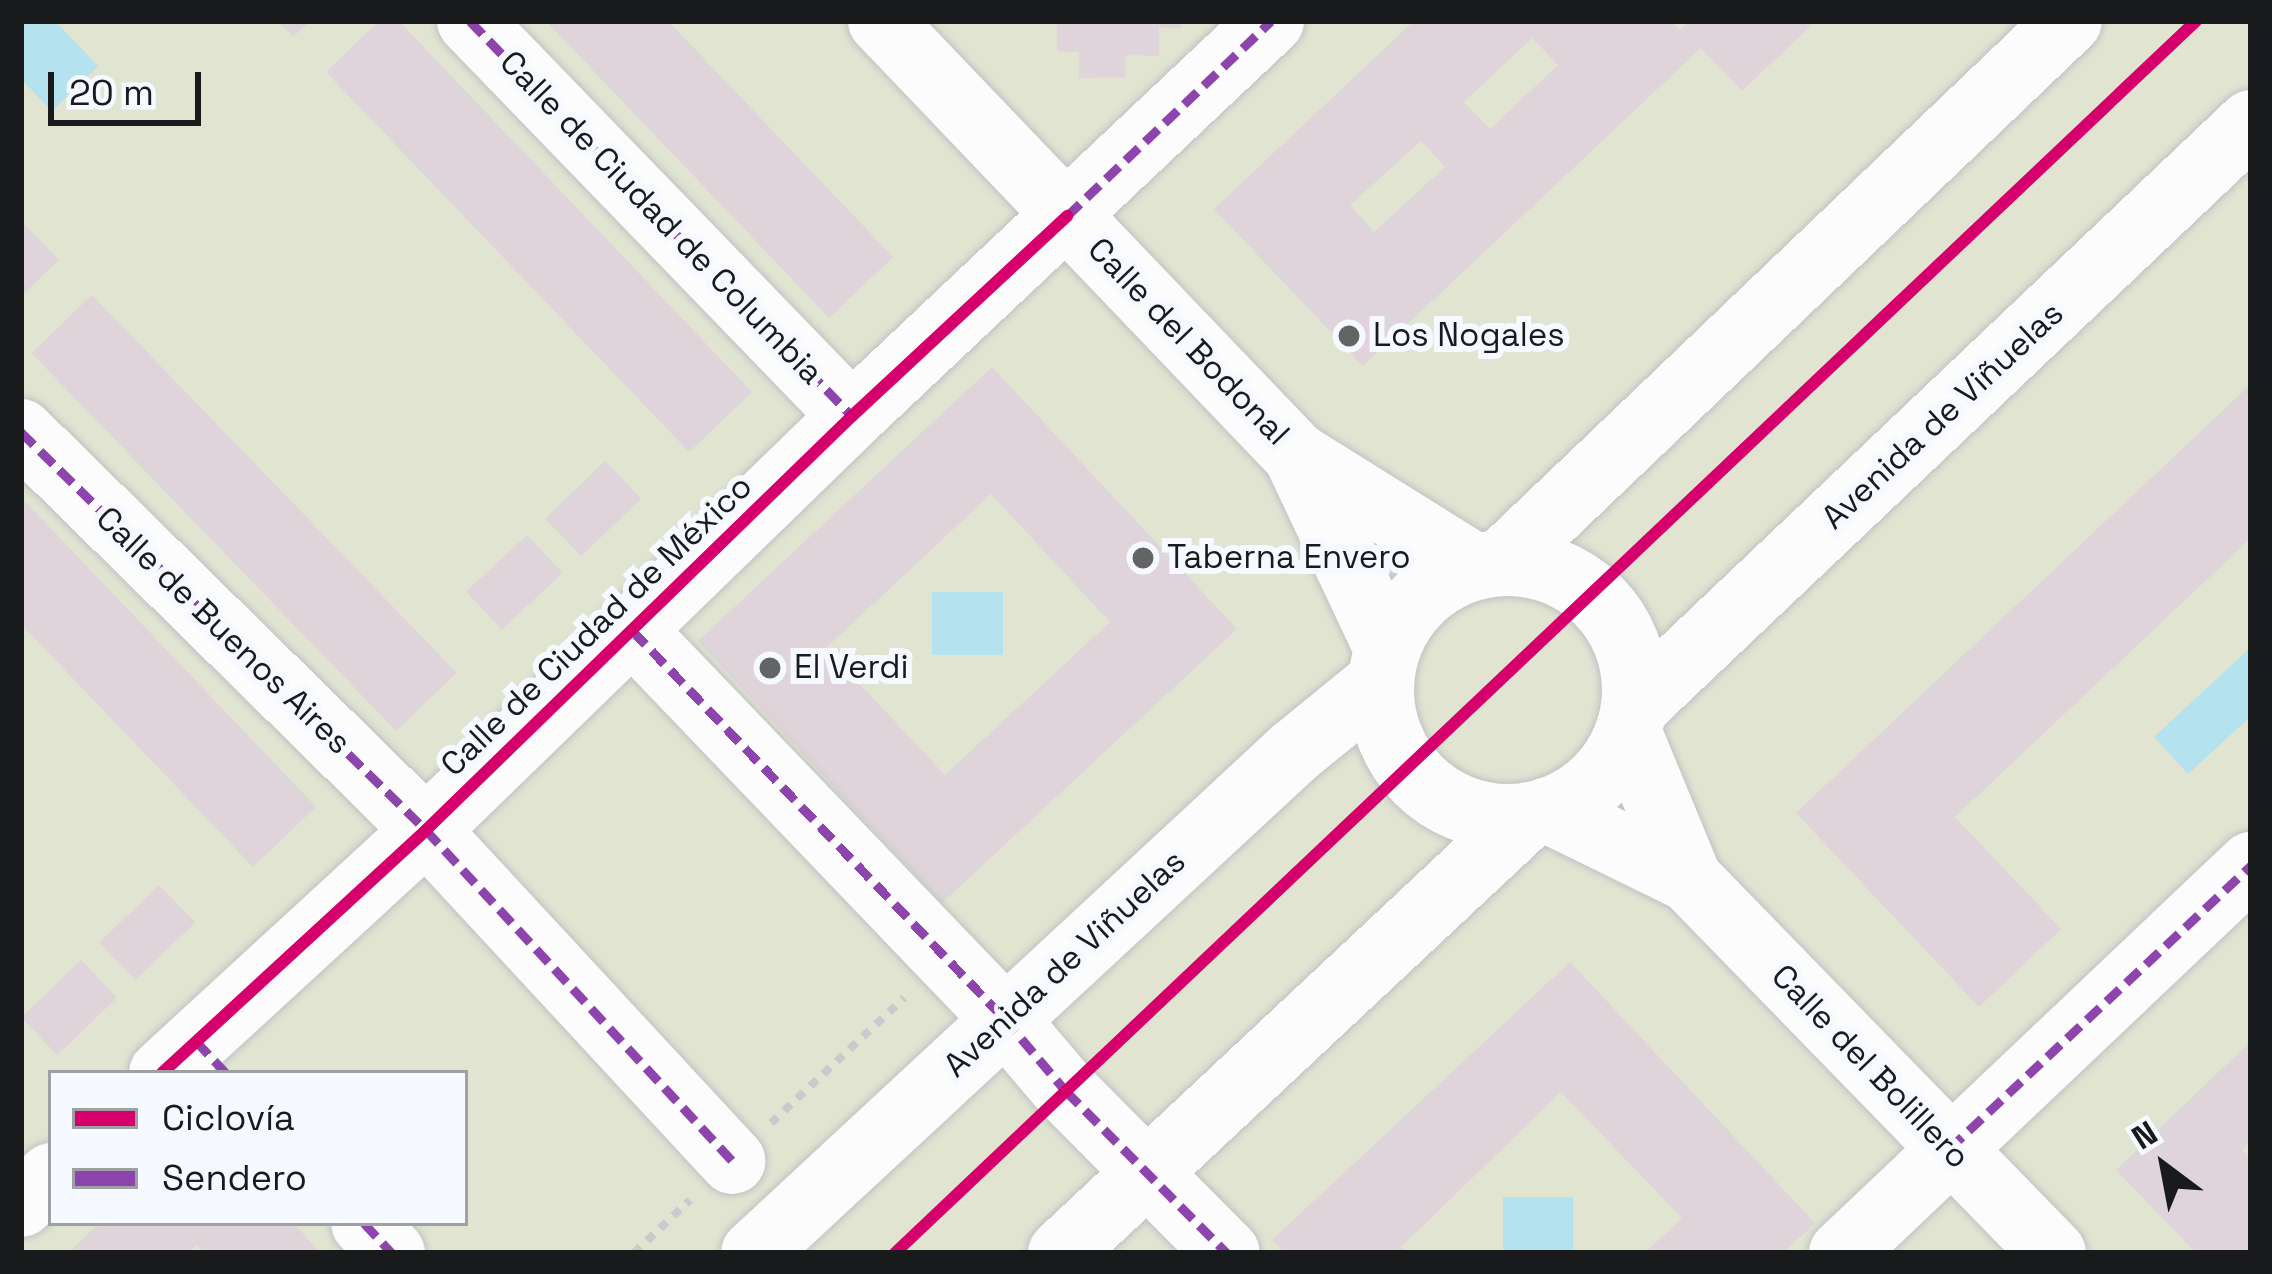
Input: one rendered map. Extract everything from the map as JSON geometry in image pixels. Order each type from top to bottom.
[{"type":"street","name":"Calle de Ciudad de Columbia","points":[[470,21],[852,416]]},
{"type":"street","name":"Calle del Bodonal","points":[[881,21],[1296,455],[1488,565]]},
{"type":"street","name":"Calle de Ciudad de México","points":[[195,1062],[852,416],[1271,21]]},
{"type":"street","points":[[1488,565],[2069,21]]},
{"type":"street","name":"Avenida de Viñuelas","points":[[1631,720],[2251,123]]},
{"type":"street","name":"Calle de Buenos Aires","points":[[21,432],[426,830],[732,1161]]},
{"type":"street","name":"Calle del Bodonal","points":[[1296,455],[1384,664]]},
{"type":"street","points":[[1061,1253],[1538,813],[1583,793],[1610,766],[1631,720],[1634,668],[1620,629],[1592,593],[1535,565],[1488,565],[1437,584],[1407,612],[1384,664],[1383,715],[1407,769],[1446,802],[1482,816],[1538,813],[1689,879]]},
{"type":"street","points":[[633,631],[1004,1018],[1066,1091],[1227,1253]]},
{"type":"street","name":"Avenida de Viñuelas","points":[[754,1253],[1384,664]]},
{"type":"street","points":[[1631,720],[1689,879]]},
{"type":"street","points":[[1842,1253],[2251,865]]},
{"type":"street","name":"Calle del Bolillero","points":[[1689,879],[2053,1253]]},
{"type":"street","points":[[21,1204],[48,1179]]},
{"type":"street","points":[[367,1226],[392,1253]]},
{"type":"path","points":[[634,1253],[944,959]]},
{"type":"green space","points":[[21,21],[2251,21],[2251,1253],[21,1253]]},
{"type":"water","points":[[21,21],[55,21],[98,66],[52,111],[21,79]]},
{"type":"water","points":[[932,592],[1003,592],[1003,655],[932,655]]},
{"type":"water","points":[[2251,647],[2251,716],[2188,774],[2154,737]]},
{"type":"water","points":[[1503,1197],[1573,1197],[1573,1253],[1503,1253]]},
{"type":"building","points":[[278,21],[310,21],[293,37]]},
{"type":"building","points":[[379,21],[399,21],[752,392],[689,452],[326,72]]},
{"type":"building","points":[[546,21],[668,21],[893,257],[829,318]]},
{"type":"building","points":[[1057,21],[1181,21],[1181,28],[1159,27],[1159,56],[1125,55],[1125,77],[1079,78],[1079,52],[1057,51]]},
{"type":"building","points":[[1414,21],[1671,21],[1680,30],[1689,21],[1816,21],[1742,91],[1701,48],[1363,366],[1214,209]],"holes":[[[1532,38],[1558,65],[1490,129],[1464,102]],[[1421,141],[1445,167],[1374,232],[1350,205]]]},
{"type":"building","points":[[21,221],[59,260],[21,296]]},
{"type":"building","points":[[92,295],[457,673],[396,731],[32,353]]},
{"type":"building","points":[[992,367],[1237,629],[942,903],[698,641]],"holes":[[[991,494],[1110,622],[945,775],[826,648]]]},
{"type":"building","points":[[2251,384],[2251,538],[1955,817],[2061,929],[1979,1007],[1796,813]]},
{"type":"building","points":[[605,461],[641,498],[581,556],[545,519]]},
{"type":"building","points":[[21,497],[316,807],[253,867],[21,624]]},
{"type":"building","points":[[527,535],[562,573],[502,630],[466,592]]},
{"type":"building","points":[[159,885],[195,922],[135,980],[99,943]]},
{"type":"building","points":[[81,960],[117,997],[57,1055],[21,1018]]},
{"type":"building","points":[[1570,962],[1815,1223],[1783,1253],[1645,1253],[1682,1218],[1561,1092],[1401,1247],[1407,1253],[1285,1253],[1272,1240]]},
{"type":"building","points":[[2251,1041],[2251,1141],[2242,1150],[2251,1159],[2251,1253],[2196,1253],[2116,1170]]},
{"type":"building","points":[[97,1226],[296,1226],[321,1253],[205,1253],[197,1245],[188,1253],[68,1253]]},
{"type":"marked path","points":[[470,21],[852,416]]},
{"type":"marked path","points":[[1067,216],[1271,21]]},
{"type":"marked path","points":[[21,432],[426,830],[732,1161]]},
{"type":"marked path","points":[[633,631],[1004,1018],[1066,1091],[1227,1253]]},
{"type":"marked path","points":[[1949,1149],[2251,865]]},
{"type":"marked path","points":[[196,1041],[223,1070]]},
{"type":"marked path","points":[[367,1226],[392,1253]]},
{"type":"cycle path","points":[[895,1253],[2196,21]]},
{"type":"cycle path","points":[[165,1070],[426,830],[852,416],[1067,216]]},
{"type":"place","name":"Los Nogales","points":[[1349,336]]},
{"type":"place","name":"Taberna Envero","points":[[1143,558]]},
{"type":"place","name":"El Verdi","points":[[770,668]]}]
